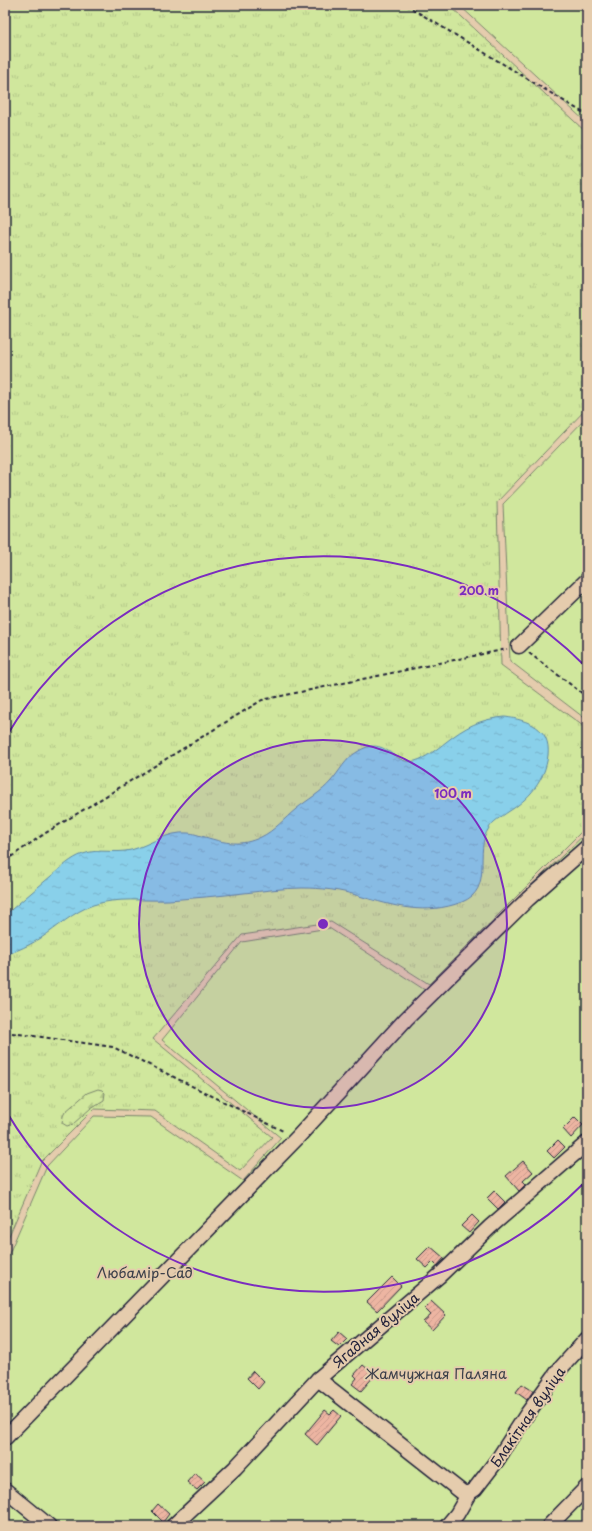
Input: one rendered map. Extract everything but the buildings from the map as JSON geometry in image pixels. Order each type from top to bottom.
[{"type":"street","points":[[520,646],[587,580]]},
{"type":"street","points":[[5,1438],[297,1138],[406,1020],[528,899],[587,847]]},
{"type":"street","name":"Ягадная вуліца","points":[[173,1526],[235,1468],[318,1379],[439,1276],[490,1228],[587,1143]]},
{"type":"street","name":"Блакітная вуліца","points":[[447,1526],[457,1514],[469,1493],[475,1489],[498,1459],[527,1414],[559,1370],[587,1339]]},
{"type":"street","points":[[318,1379],[463,1493],[469,1493]]},
{"type":"street","points":[[549,1526],[587,1488]]},
{"type":"street","points":[[5,1490],[49,1526]]},
{"type":"path","points":[[406,5],[587,115]]},
{"type":"path","points":[[5,861],[44,834],[262,700],[520,646],[587,697]]},
{"type":"path","points":[[5,1032],[113,1047],[297,1138]]},
{"type":"green space","points":[[5,5],[449,5],[587,133],[587,408],[497,502],[501,665],[587,729],[587,826],[429,984],[331,922],[242,935],[153,1039],[272,1137],[240,1171],[155,1111],[94,1109],[41,1162],[5,1245]]},
{"type":"green space","points":[[459,5],[587,5],[587,123]]},
{"type":"green space","points":[[587,417],[587,720],[510,661],[503,504]]},
{"type":"green space","points":[[587,832],[587,1526],[5,1526],[5,1263],[47,1166],[94,1116],[151,1117],[243,1181],[281,1138],[162,1040],[242,942],[329,928],[428,992],[475,939]]},
{"type":"green space","points":[[98,1089],[105,1093],[104,1100],[91,1108],[73,1124],[67,1126],[62,1123],[65,1112],[87,1093]]},
{"type":"water","points":[[505,717],[530,723],[542,732],[546,738],[548,746],[546,764],[540,781],[529,795],[516,807],[495,821],[489,828],[483,847],[481,879],[478,888],[472,896],[462,902],[435,908],[410,908],[338,891],[302,888],[169,900],[111,901],[86,908],[37,941],[5,955],[5,915],[62,867],[79,856],[95,851],[131,850],[166,836],[180,833],[192,833],[219,841],[233,843],[254,840],[270,831],[323,789],[349,758],[367,747],[375,746],[382,748],[400,759],[415,761],[427,756],[466,728],[480,722]]},
{"type":"park label","name":"Любамір-Сад","points":[[145,1273]]},
{"type":"park label","name":"Жамчужная Паляна","points":[[436,1374]]}]
